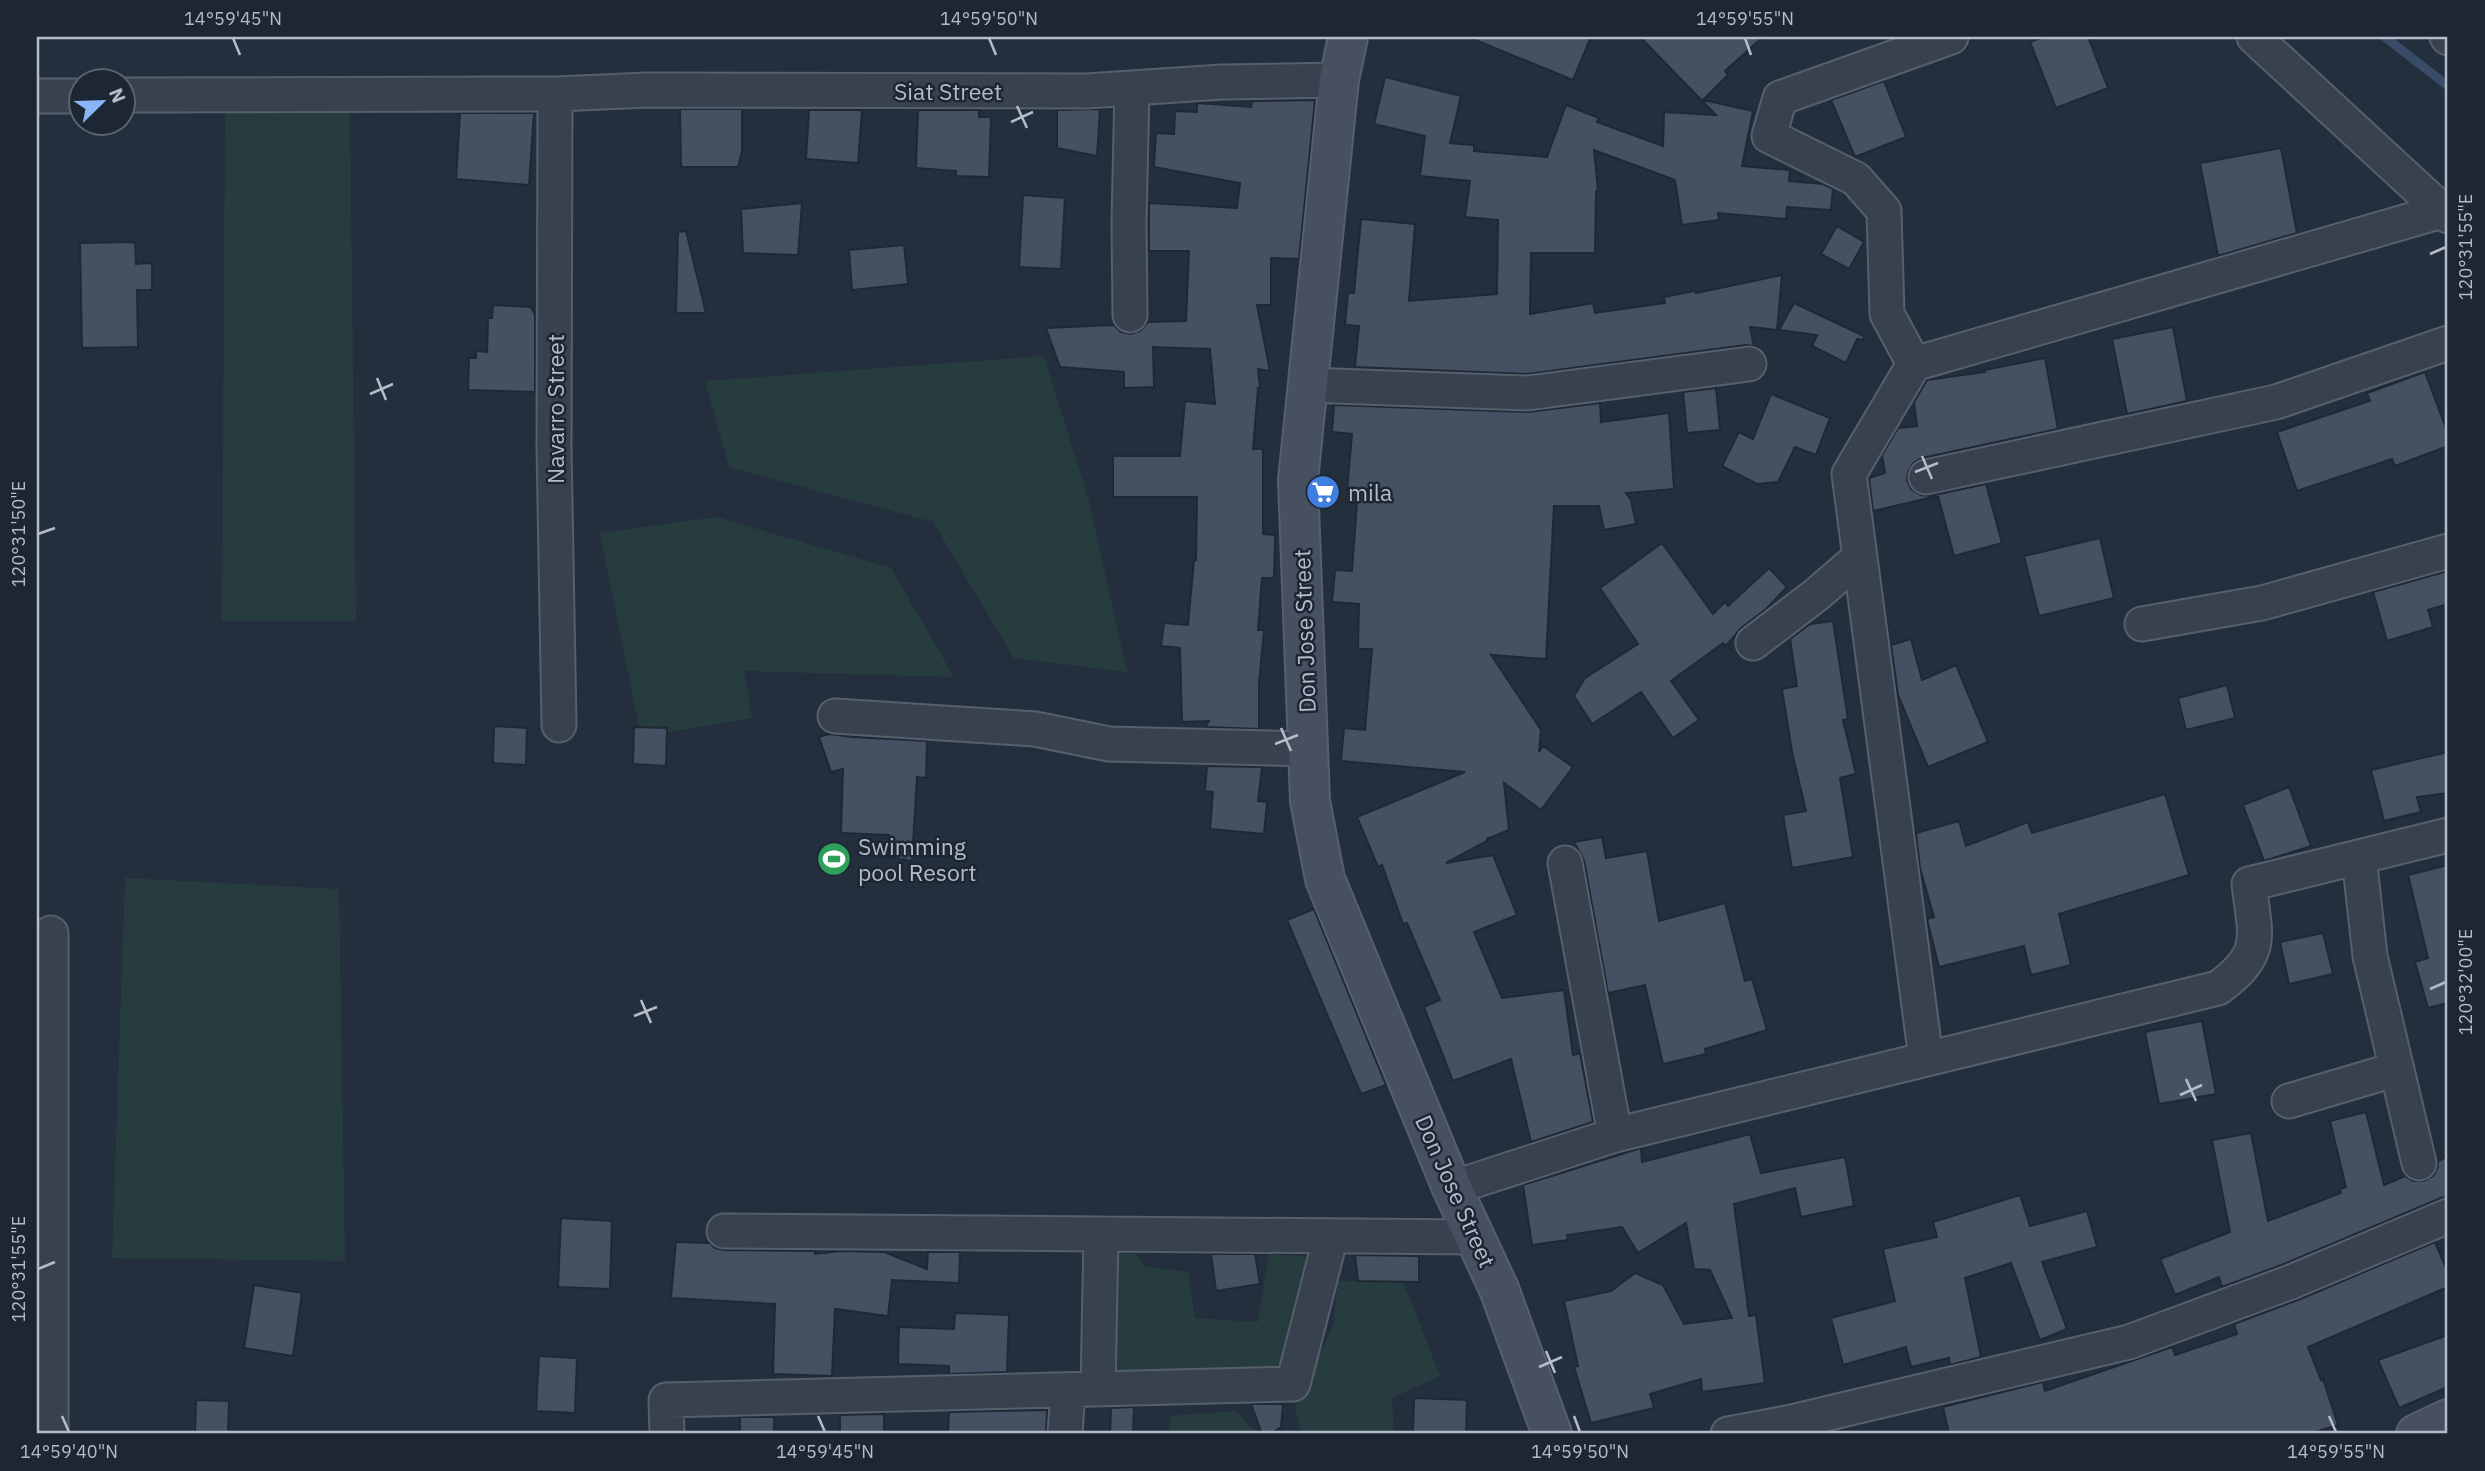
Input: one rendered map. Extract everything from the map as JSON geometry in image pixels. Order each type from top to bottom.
[{"type":"street","name":"Don Jose Street","points":[[1348,37],[1339,80],[1298,480],[1310,801],[1325,879],[1452,1188],[1499,1289],[1552,1434]]},
{"type":"street","points":[[1914,364],[1887,314],[1884,211],[1856,179],[1769,136],[1780,97],[1951,37]]},
{"type":"street","points":[[2254,37],[2445,214]]},
{"type":"street","name":"Siat Street","points":[[136,95],[557,94],[647,90],[1042,92],[1222,82],[1339,80]]},
{"type":"street","points":[[1130,315],[1132,88]]},
{"type":"street","name":"Navarro Street","points":[[557,94],[554,446],[559,725]]},
{"type":"street","points":[[37,96],[66,96]]},
{"type":"street","points":[[1926,1059],[1849,474],[1914,364],[2445,214]]},
{"type":"street","points":[[1926,477],[2276,402],[2448,343]]},
{"type":"street","points":[[1308,385],[1528,393],[1749,364]]},
{"type":"street","points":[[2142,624],[2262,603],[2448,551]]},
{"type":"street","points":[[1754,643],[1860,557]]},
{"type":"street","points":[[835,716],[1035,729],[1109,744],[1308,749]]},
{"type":"street","points":[[1452,1188],[1615,1135],[2218,988],[2233,977],[2251,957],[2256,937],[2249,884],[2448,835]]},
{"type":"street","points":[[2359,857],[2370,956],[2419,1163]]},
{"type":"street","points":[[1564,863],[1615,1135]]},
{"type":"street","points":[[51,933],[51,1434]]},
{"type":"street","points":[[2289,1101],[2397,1069]]},
{"type":"street","points":[[1728,1434],[1801,1420],[2129,1342],[2291,1282],[2448,1216]]},
{"type":"street","points":[[724,1231],[1475,1237]]},
{"type":"street","points":[[1065,1434],[1083,1389],[1101,1234]]},
{"type":"street","points":[[667,1434],[666,1399],[1293,1384],[1331,1236]]},
{"type":"street","points":[[2416,1434],[2448,1419]]},
{"type":"green space","points":[[225,111],[350,112],[356,621],[222,621]]},
{"type":"green space","points":[[1044,356],[1089,501],[1127,672],[1014,658],[933,522],[729,467],[705,381]]},
{"type":"green space","points":[[717,517],[891,568],[954,677],[744,671],[752,718],[641,737],[600,533]]},
{"type":"green space","points":[[125,878],[339,889],[345,1261],[112,1258]]},
{"type":"green space","points":[[1108,1253],[1137,1254],[1143,1266],[1188,1272],[1195,1318],[1258,1322],[1269,1254],[1316,1257],[1282,1376],[1111,1374]]},
{"type":"green space","points":[[1338,1281],[1403,1281],[1440,1376],[1392,1398],[1394,1434],[1301,1434],[1295,1407],[1333,1326]]},
{"type":"green space","points":[[1235,1411],[1258,1434],[1169,1434],[1170,1416]]},
{"type":"building","points":[[1468,37],[1591,37],[1573,80]]},
{"type":"building","points":[[1640,37],[1763,37],[1725,71],[1728,75],[1703,100],[1753,111],[1742,166],[1790,170],[1789,181],[1823,184],[1833,189],[1831,210],[1787,207],[1786,219],[1718,213],[1719,220],[1682,225],[1675,180],[1594,150],[1598,191],[1595,253],[1531,253],[1530,314],[1593,303],[1595,313],[1665,303],[1664,297],[1782,275],[1777,330],[1750,327],[1754,346],[1527,374],[1355,367],[1359,326],[1345,325],[1348,293],[1354,293],[1361,219],[1415,224],[1409,301],[1497,294],[1498,220],[1465,217],[1470,181],[1420,176],[1425,136],[1374,124],[1385,77],[1461,96],[1450,143],[1474,145],[1474,151],[1547,157],[1566,105],[1599,118],[1597,122],[1663,146],[1664,112],[1716,115]]},
{"type":"building","points":[[2044,37],[2088,37],[2108,88],[2056,108],[2030,42]]},
{"type":"building","points":[[1884,81],[1906,137],[1855,157],[1831,100]]},
{"type":"building","points":[[1315,100],[1299,259],[1271,258],[1271,305],[1257,305],[1270,371],[1258,369],[1260,388],[1253,449],[1263,449],[1263,534],[1275,535],[1274,578],[1262,578],[1258,630],[1264,630],[1259,684],[1259,729],[1205,727],[1209,721],[1182,722],[1180,648],[1161,646],[1164,623],[1188,625],[1196,560],[1197,497],[1113,497],[1113,456],[1180,456],[1185,401],[1215,404],[1210,349],[1153,347],[1154,387],[1124,388],[1124,372],[1060,367],[1046,328],[1114,325],[1121,332],[1131,334],[1140,331],[1148,322],[1186,321],[1189,251],[1149,251],[1149,203],[1237,208],[1240,183],[1154,167],[1156,133],[1174,134],[1175,111],[1197,112],[1197,103],[1251,107],[1252,101]]},
{"type":"building","points":[[680,109],[742,109],[742,151],[738,167],[681,167]]},
{"type":"building","points":[[1100,109],[1097,156],[1057,148],[1057,110]]},
{"type":"building","points":[[809,110],[862,110],[858,163],[806,159]]},
{"type":"building","points":[[918,110],[979,110],[979,117],[991,117],[989,177],[956,176],[956,171],[916,168]]},
{"type":"building","points":[[460,113],[534,113],[529,185],[456,179]]},
{"type":"building","points":[[2281,148],[2297,233],[2218,256],[2200,163]]},
{"type":"building","points":[[1023,195],[1065,198],[1061,269],[1019,267]]},
{"type":"building","points":[[802,203],[798,255],[743,253],[741,209]]},
{"type":"building","points":[[1837,226],[1864,242],[1849,269],[1821,254]]},
{"type":"building","points":[[686,231],[706,313],[676,313],[678,232]]},
{"type":"building","points":[[135,242],[136,264],[152,263],[152,290],[137,290],[138,347],[82,348],[80,243]]},
{"type":"building","points":[[904,245],[908,284],[852,290],[849,250]]},
{"type":"building","points":[[1794,303],[1864,336],[1863,340],[1857,339],[1846,363],[1812,346],[1817,335],[1779,330]]},
{"type":"building","points":[[493,305],[531,307],[535,315],[535,392],[468,390],[469,358],[476,358],[476,351],[487,352],[488,318],[492,318]]},
{"type":"building","points":[[2173,327],[2187,401],[2127,414],[2112,339]]},
{"type":"building","points":[[2045,358],[2058,429],[1922,458],[1913,463],[1908,472],[1907,480],[1911,489],[1921,495],[1930,496],[1986,484],[2002,543],[1954,556],[1938,496],[1873,511],[1869,478],[1885,473],[1882,455],[1898,428],[1917,426],[1914,402],[1927,380],[1985,372],[1984,370]]},
{"type":"building","points":[[2425,372],[2448,434],[2448,446],[2395,466],[2392,459],[2297,491],[2277,432],[2370,401],[2367,393]]},
{"type":"building","points":[[1716,388],[1720,430],[1687,433],[1683,392]]},
{"type":"building","points":[[1771,394],[1830,418],[1816,455],[1795,447],[1778,482],[1757,484],[1722,466],[1739,432],[1753,439]]},
{"type":"building","points":[[1600,403],[1601,422],[1669,413],[1674,489],[1626,493],[1631,500],[1636,524],[1604,530],[1599,506],[1554,506],[1546,659],[1491,655],[1541,730],[1539,752],[1543,746],[1573,767],[1541,810],[1504,783],[1509,830],[1487,839],[1446,863],[1493,855],[1517,915],[1474,932],[1502,998],[1564,990],[1573,1055],[1580,1053],[1593,1122],[1531,1142],[1511,1059],[1453,1081],[1424,1007],[1440,1000],[1407,923],[1403,924],[1382,865],[1378,867],[1357,817],[1465,772],[1341,761],[1344,728],[1365,730],[1372,649],[1358,649],[1359,604],[1332,602],[1335,570],[1352,571],[1357,503],[1346,502],[1352,434],[1332,432],[1334,405],[1528,412]]},
{"type":"building","points":[[2100,538],[2114,598],[2039,616],[2024,556]]},
{"type":"building","points":[[1662,543],[1713,614],[1725,602],[1728,606],[1769,568],[1787,587],[1766,609],[1741,628],[1726,646],[1723,643],[1671,681],[1699,720],[1673,738],[1641,692],[1592,724],[1574,696],[1585,678],[1638,644],[1600,588]]},
{"type":"building","points":[[2448,571],[2448,604],[2428,610],[2433,627],[2387,641],[2373,592]]},
{"type":"building","points":[[1833,621],[1848,719],[1843,720],[1856,774],[1840,778],[1853,857],[1792,868],[1783,815],[1806,811],[1792,752],[1782,689],[1797,686],[1790,639],[1810,624]]},
{"type":"building","points":[[1911,639],[1922,680],[1956,665],[1988,742],[1928,767],[1898,695],[1891,645]]},
{"type":"building","points":[[2227,685],[2235,718],[2186,730],[2178,698]]},
{"type":"building","points":[[494,726],[527,728],[526,765],[493,763]]},
{"type":"building","points":[[634,727],[667,728],[666,766],[633,764]]},
{"type":"building","points":[[829,734],[927,741],[926,778],[917,777],[912,861],[888,857],[889,835],[841,833],[843,769],[831,772],[819,737]]},
{"type":"building","points":[[2448,752],[2448,793],[2417,797],[2421,812],[2384,821],[2371,770]]},
{"type":"building","points":[[1207,766],[1262,767],[1258,801],[1267,802],[1264,834],[1210,829],[1213,792],[1205,791]]},
{"type":"building","points":[[2289,787],[2311,846],[2264,861],[2243,805]]},
{"type":"building","points":[[2165,794],[2189,875],[2059,914],[2071,965],[2031,975],[2024,946],[1939,967],[1927,919],[1934,917],[1920,868],[1916,833],[1959,821],[1966,846],[2028,822],[2032,833]]},
{"type":"building","points":[[1602,837],[1606,858],[1647,851],[1659,921],[1725,903],[1745,981],[1752,979],[1767,1030],[1705,1049],[1706,1054],[1663,1064],[1645,985],[1608,993],[1584,860],[1574,842]]},
{"type":"building","points":[[2448,865],[2448,1003],[2428,1008],[2415,962],[2428,958],[2408,875]]},
{"type":"building","points":[[1314,909],[1386,1085],[1361,1094],[1287,920]]},
{"type":"building","points":[[2323,933],[2333,974],[2289,984],[2280,942]]},
{"type":"building","points":[[2202,1021],[2216,1094],[2159,1104],[2145,1032]]},
{"type":"building","points":[[2366,1112],[2384,1185],[2405,1176],[2413,1181],[2424,1181],[2433,1176],[2438,1161],[2448,1156],[2448,1197],[2222,1287],[2219,1277],[2175,1295],[2160,1259],[2230,1232],[2212,1140],[2251,1133],[2268,1221],[2341,1193],[2340,1189],[2346,1187],[2330,1121]]},
{"type":"building","points":[[1750,1134],[1761,1173],[1845,1157],[1854,1206],[1801,1217],[1795,1188],[1734,1204],[1749,1316],[1756,1315],[1765,1383],[1702,1392],[1701,1379],[1650,1394],[1654,1408],[1591,1423],[1574,1367],[1578,1366],[1564,1301],[1611,1291],[1635,1273],[1663,1285],[1684,1324],[1732,1318],[1710,1270],[1694,1269],[1686,1223],[1638,1253],[1622,1227],[1567,1235],[1568,1240],[1532,1245],[1523,1185],[1641,1148],[1642,1162]]},
{"type":"building","points":[[2020,1195],[2030,1226],[2087,1211],[2097,1247],[2042,1262],[2067,1329],[2040,1340],[2011,1263],[1965,1278],[1981,1357],[1950,1365],[1949,1358],[1911,1367],[1906,1347],[1843,1365],[1831,1318],[1895,1301],[1883,1249],[1937,1237],[1933,1222]]},
{"type":"building","points":[[561,1218],[612,1221],[610,1289],[558,1287]]},
{"type":"building","points":[[676,1242],[710,1243],[715,1248],[724,1250],[815,1251],[815,1254],[841,1251],[884,1252],[927,1269],[928,1252],[960,1252],[959,1283],[892,1280],[888,1316],[835,1309],[832,1376],[773,1374],[775,1304],[671,1298]]},
{"type":"building","points":[[2435,1242],[2448,1273],[2448,1287],[2308,1347],[2321,1380],[2323,1379],[2338,1425],[2309,1434],[1949,1434],[1943,1407],[2043,1382],[2045,1391],[2172,1347],[2175,1355],[2237,1334],[2234,1324]]},
{"type":"building","points":[[1211,1254],[1255,1254],[1260,1284],[1216,1291]]},
{"type":"building","points":[[1355,1255],[1419,1256],[1419,1282],[1358,1281]]},
{"type":"building","points":[[254,1285],[302,1293],[293,1356],[244,1348]]},
{"type":"building","points":[[955,1313],[1009,1315],[1007,1372],[949,1374],[949,1366],[898,1364],[899,1327],[954,1329]]},
{"type":"building","points":[[2448,1335],[2448,1387],[2399,1408],[2378,1360]]},
{"type":"building","points":[[539,1356],[577,1358],[575,1413],[536,1411]]},
{"type":"building","points":[[1414,1398],[1467,1400],[1466,1434],[1413,1434]]},
{"type":"building","points":[[196,1400],[229,1401],[228,1434],[195,1434]]},
{"type":"building","points":[[1251,1404],[1283,1404],[1281,1427],[1271,1434],[1262,1434]]},
{"type":"building","points":[[1134,1407],[1133,1434],[1110,1434],[1111,1408]]},
{"type":"building","points":[[1047,1410],[1046,1434],[948,1434],[949,1412]]},
{"type":"building","points":[[884,1414],[884,1434],[840,1434],[840,1415]]},
{"type":"building","points":[[740,1417],[774,1417],[774,1434],[740,1434]]},
{"type":"waterway","points":[[2385,37],[2448,86]]},
{"type":"place","name":"mila","points":[[1323,492]]},
{"type":"place","name":"Swimming pool Resort","points":[[834,859]]}]
